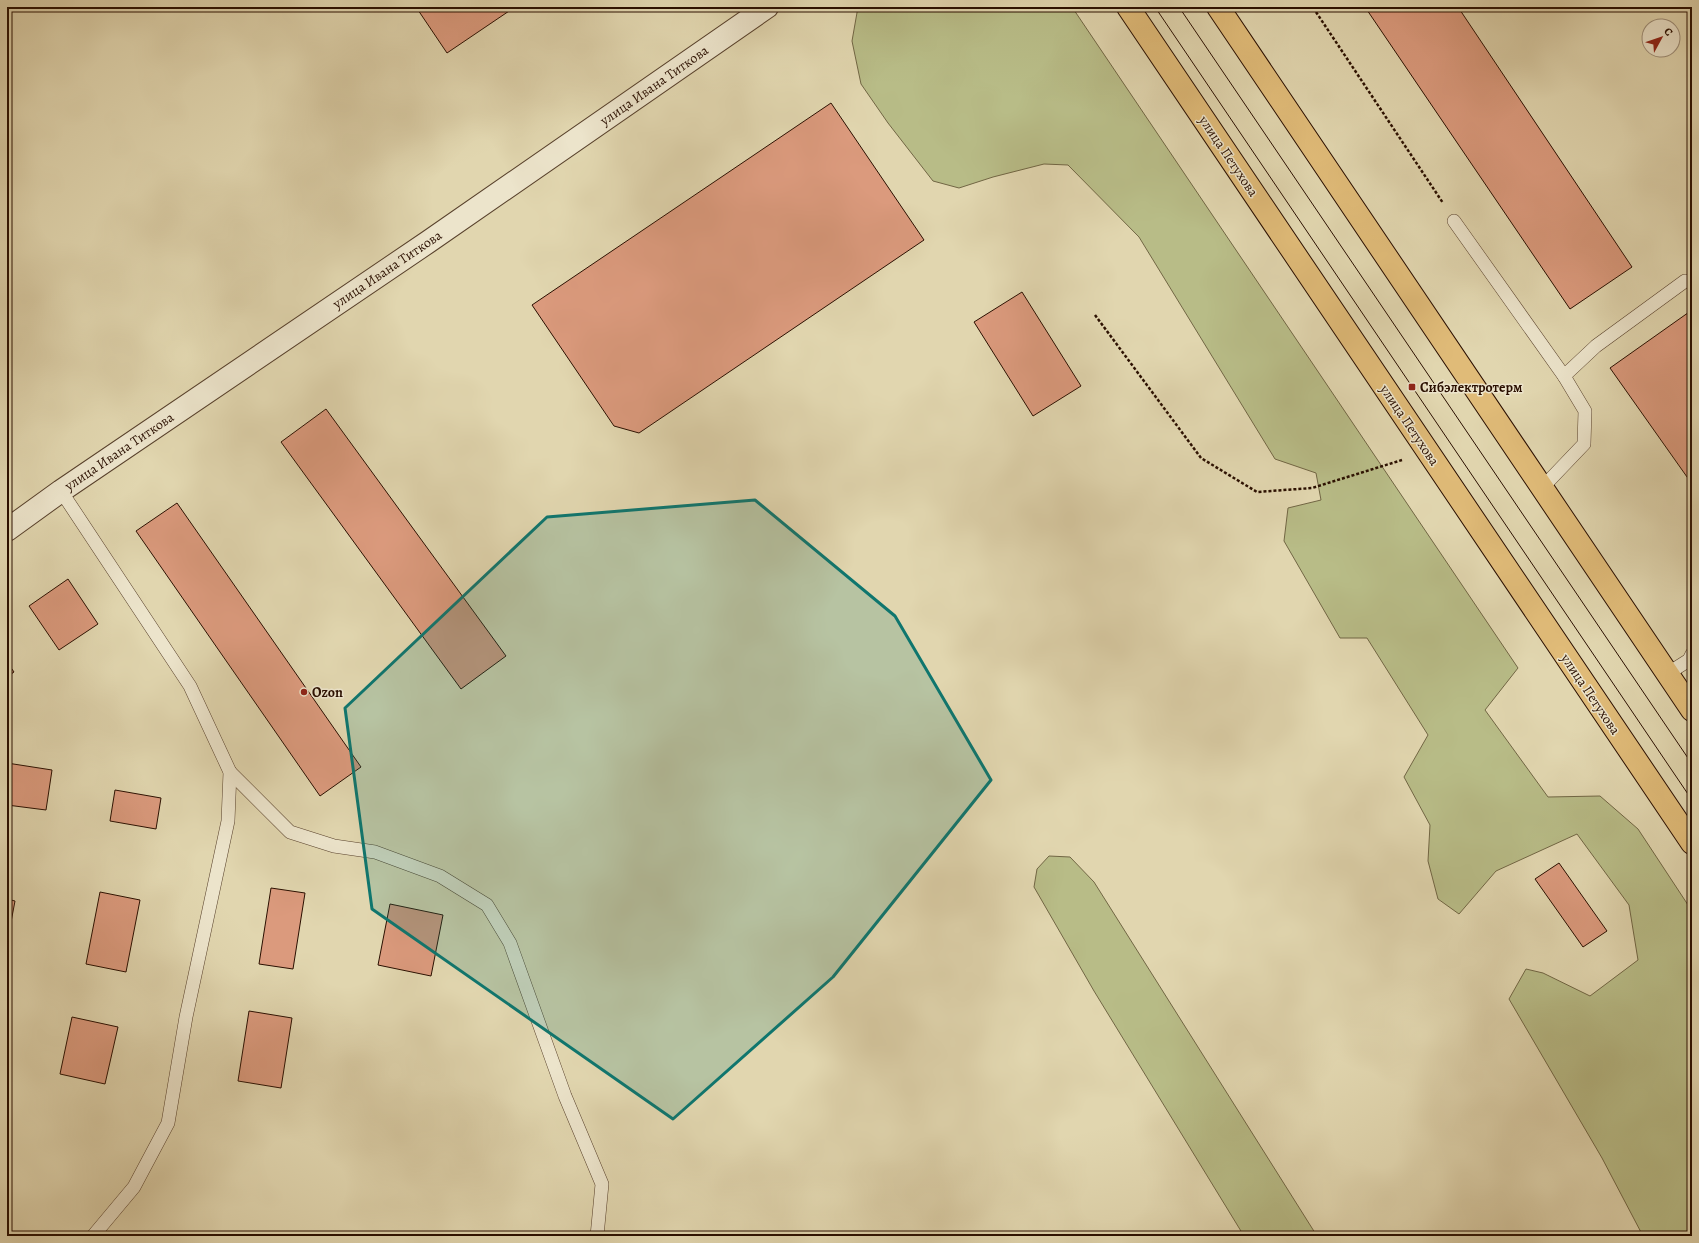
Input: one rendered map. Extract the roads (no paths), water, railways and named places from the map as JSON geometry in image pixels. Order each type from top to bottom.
[{"type":"highway","name":"улица Петухова","points":[[1128,7],[1692,843]]},
{"type":"highway","points":[[1218,7],[1692,710]]},
{"type":"street","name":"улица Ивана Титкова","points":[[7,530],[61,491],[422,246],[767,7]]},
{"type":"lane","points":[[1454,221],[1564,376],[1585,411],[1584,444],[1542,488]]},
{"type":"lane","points":[[1564,376],[1596,346],[1685,281]]},
{"type":"lane","points":[[61,491],[190,686],[230,772],[290,832],[334,846],[375,852],[433,873],[487,905],[510,943],[565,1096],[602,1184],[597,1236]]},
{"type":"lane","points":[[1667,674],[1689,660],[1692,654]]},
{"type":"lane","points":[[93,1236],[134,1187],[168,1123],[186,1017],[228,821],[230,772]]},
{"type":"tram line","points":[[1155,7],[1692,800]]},
{"type":"tram line","points":[[1179,7],[1692,764]]},
{"type":"place","name":"Сибэлектротерм","points":[[1412,387]]},
{"type":"place","name":"Ozon","points":[[304,692]]}]
